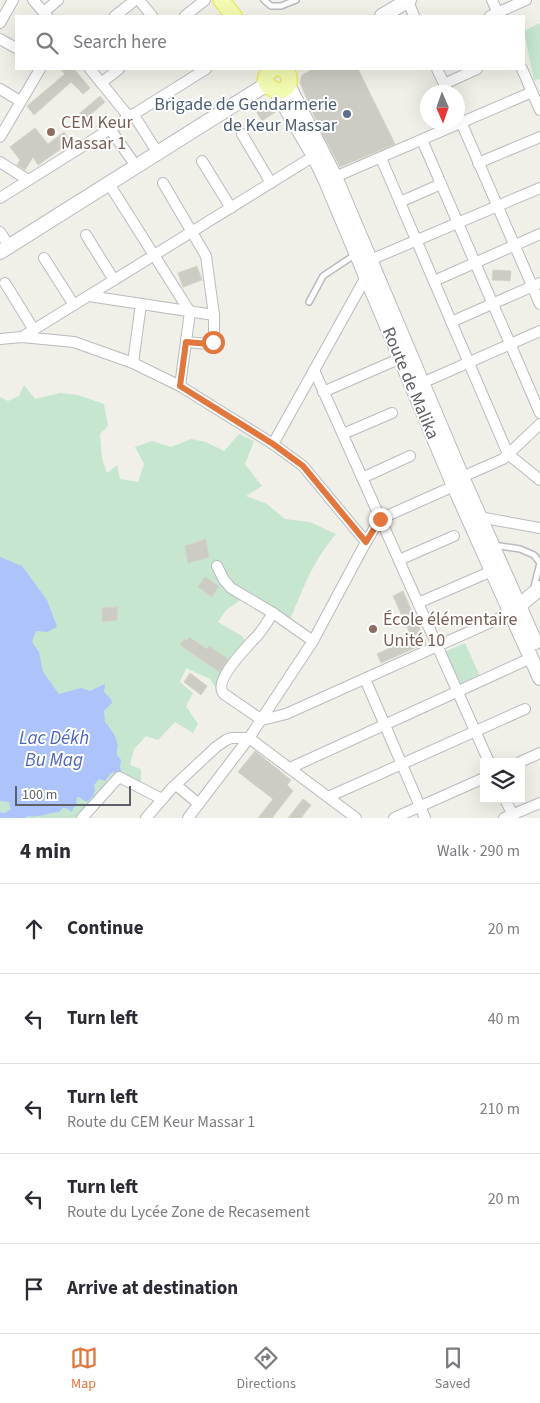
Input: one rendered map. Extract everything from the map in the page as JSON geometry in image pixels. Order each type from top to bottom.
[{"type":"main road","points":[[209,0],[221,15]]},
{"type":"main road","points":[[221,0],[233,15]]},
{"type":"main road","points":[[384,15],[408,0]]},
{"type":"main road","points":[[4,249],[278,76]]},
{"type":"main road","name":"Route de Malika","points":[[278,76],[326,181],[401,358],[458,481],[479,517],[491,544],[515,610],[536,656],[540,678]]},
{"type":"main road","name":"Route de Malika","points":[[278,76],[335,178],[422,383],[492,571],[515,610]]},
{"type":"main road","points":[[515,610],[536,591]]},
{"type":"street","points":[[0,23],[13,0]]},
{"type":"street","points":[[33,0],[46,14],[58,0]]},
{"type":"street","points":[[116,15],[137,0],[151,15]]},
{"type":"street","points":[[186,15],[205,0]]},
{"type":"street","points":[[408,0],[414,15]]},
{"type":"street","points":[[492,0],[495,15],[526,0]]},
{"type":"street","points":[[0,39],[15,47]]},
{"type":"street","points":[[0,137],[39,70]]},
{"type":"street","points":[[91,70],[131,116],[158,153]]},
{"type":"street","points":[[101,83],[118,70]]},
{"type":"street","points":[[0,198],[131,116],[199,70]]},
{"type":"street","points":[[437,70],[445,85]]},
{"type":"street","points":[[451,85],[475,70]]},
{"type":"street","points":[[522,70],[540,110]]},
{"type":"street","points":[[0,89],[20,101]]},
{"type":"street","points":[[465,117],[532,92]]},
{"type":"street","points":[[110,129],[136,166]]},
{"type":"street","points":[[335,178],[422,140],[440,130]]},
{"type":"street","points":[[464,130],[514,245],[536,284],[540,304]]},
{"type":"street","points":[[242,134],[271,183]]},
{"type":"street","points":[[478,162],[540,137]]},
{"type":"street","points":[[422,140],[540,413]]},
{"type":"street","points":[[22,338],[314,156]]},
{"type":"street","points":[[380,158],[508,454],[540,480]]},
{"type":"street","points":[[202,161],[231,208]]},
{"type":"street","points":[[0,162],[28,180]]},
{"type":"street","points":[[163,183],[202,248],[207,262],[214,315],[214,338],[210,344],[186,342]]},
{"type":"street","points":[[109,184],[190,312],[180,386]]},
{"type":"street","points":[[400,202],[441,184]]},
{"type":"street","points":[[370,260],[540,188]]},
{"type":"street","points":[[0,232],[4,249]]},
{"type":"street","points":[[434,281],[540,234]]},
{"type":"street","points":[[86,235],[114,280]]},
{"type":"street","points":[[44,258],[74,305]]},
{"type":"street","points":[[273,444],[366,277]]},
{"type":"street","points":[[5,284],[34,330]]},
{"type":"street","points":[[451,322],[536,284]]},
{"type":"street","points":[[89,296],[214,315]]},
{"type":"street","points":[[133,363],[141,304]]},
{"type":"street","points":[[422,383],[540,331]]},
{"type":"street","points":[[0,340],[22,338],[74,342],[133,363],[180,386],[273,444],[303,466],[366,542]]},
{"type":"street","points":[[324,392],[401,358]]},
{"type":"street","points":[[314,370],[487,758]]},
{"type":"street","points":[[342,434],[392,413]]},
{"type":"street","points":[[188,818],[262,720],[313,641],[380,519],[503,459],[540,424]]},
{"type":"street","points":[[362,478],[410,456]]},
{"type":"street","points":[[479,517],[540,528]]},
{"type":"street","points":[[399,560],[454,536]]},
{"type":"street","points":[[217,566],[224,580],[231,588],[273,613],[313,641]]},
{"type":"street","points":[[418,603],[492,571]]},
{"type":"street","points":[[273,613],[228,671],[221,687],[224,694],[262,720],[286,714],[515,610]]},
{"type":"street","points":[[290,768],[536,656]]},
{"type":"street","points":[[364,679],[425,818]]},
{"type":"street","points":[[328,797],[525,709]]},
{"type":"street","points":[[146,818],[162,799],[216,747],[226,740],[240,737],[249,738],[356,818]]},
{"type":"street","points":[[525,760],[540,753]]},
{"type":"street","points":[[82,818],[119,777],[162,799]]},
{"type":"street","points":[[394,818],[480,780]]},
{"type":"street","points":[[176,785],[199,804]]},
{"type":"street","points":[[507,803],[510,817],[540,803]]},
{"type":"lane","points":[[264,0],[271,6],[296,0]]},
{"type":"lane","points":[[309,302],[323,276],[356,253]]},
{"type":"lane","points":[[491,544],[534,555],[540,564],[536,591]]},
{"type":"green space","points":[[540,23],[540,79],[534,81],[525,36],[525,30]]},
{"type":"green space","points":[[24,385],[35,399],[60,393],[78,395],[104,404],[108,426],[100,434],[102,458],[107,473],[117,465],[120,479],[138,482],[144,464],[135,447],[152,441],[171,447],[191,439],[206,442],[224,451],[239,434],[254,441],[245,464],[262,486],[246,496],[267,504],[285,519],[310,522],[336,534],[315,565],[290,620],[242,599],[226,610],[218,622],[242,636],[248,643],[217,690],[210,679],[186,668],[180,682],[193,693],[186,706],[198,724],[193,733],[175,722],[158,740],[146,736],[134,749],[130,765],[141,769],[141,786],[125,777],[80,818],[0,818],[0,397],[8,401],[19,396]]},
{"type":"green space","points":[[465,643],[480,676],[459,686],[444,652]]},
{"type":"water","name":"Lac Dékh Bu Mag","points":[[0,557],[22,566],[47,600],[57,627],[47,632],[36,631],[32,642],[39,652],[43,672],[59,694],[81,688],[90,691],[105,684],[104,692],[111,699],[112,703],[104,711],[105,722],[116,740],[118,747],[117,755],[121,760],[121,771],[111,773],[105,781],[99,779],[94,785],[93,796],[87,802],[77,797],[76,806],[72,812],[63,808],[59,812],[39,816],[0,818],[0,812],[5,813],[11,809],[9,802],[0,801]]},
{"type":"building","points":[[61,70],[75,70],[90,88],[83,94],[71,82],[34,115],[27,106],[65,74]]},
{"type":"building","name":"Brigade de Gendarmerie de Keur Massar","points":[[311,70],[358,70],[395,144],[340,167],[319,127],[300,83],[302,75]]},
{"type":"building","points":[[100,96],[105,102],[84,120],[79,114]]},
{"type":"building","points":[[264,99],[277,111],[262,121],[253,106]]},
{"type":"building","points":[[35,128],[48,144],[64,132],[71,142],[38,165],[33,157],[25,170],[17,165],[20,160],[10,147]]},
{"type":"building","points":[[197,266],[202,280],[183,287],[178,273]]},
{"type":"building","points":[[493,270],[511,271],[510,281],[492,280]]},
{"type":"building","points":[[206,539],[209,557],[188,563],[185,546]]},
{"type":"building","points":[[205,577],[219,586],[212,597],[198,587]]},
{"type":"building","points":[[403,591],[426,643],[381,663],[377,654],[412,638],[393,596]]},
{"type":"building","points":[[118,607],[117,620],[102,622],[102,608]]},
{"type":"building","points":[[189,637],[207,649],[209,646],[228,659],[219,672],[180,645],[184,639],[187,641]]},
{"type":"building","points":[[190,673],[207,686],[201,695],[184,682]]},
{"type":"building","points":[[255,751],[291,780],[287,785],[293,791],[272,818],[258,818],[273,799],[238,772]]},
{"type":"building","points":[[303,799],[311,805],[301,818],[288,818]]},
{"type":"place","name":"Brigade de Gendarmerie de Keur Massar","points":[[347,114]]},
{"type":"place","name":"CEM Keur Massar 1","points":[[51,132]]},
{"type":"place","name":"École élémentaire Unité 10","points":[[373,629]]},
{"type":"route","points":[[213,342],[210,344],[186,342],[180,386],[273,444],[303,466],[366,542],[380,519]]}]
